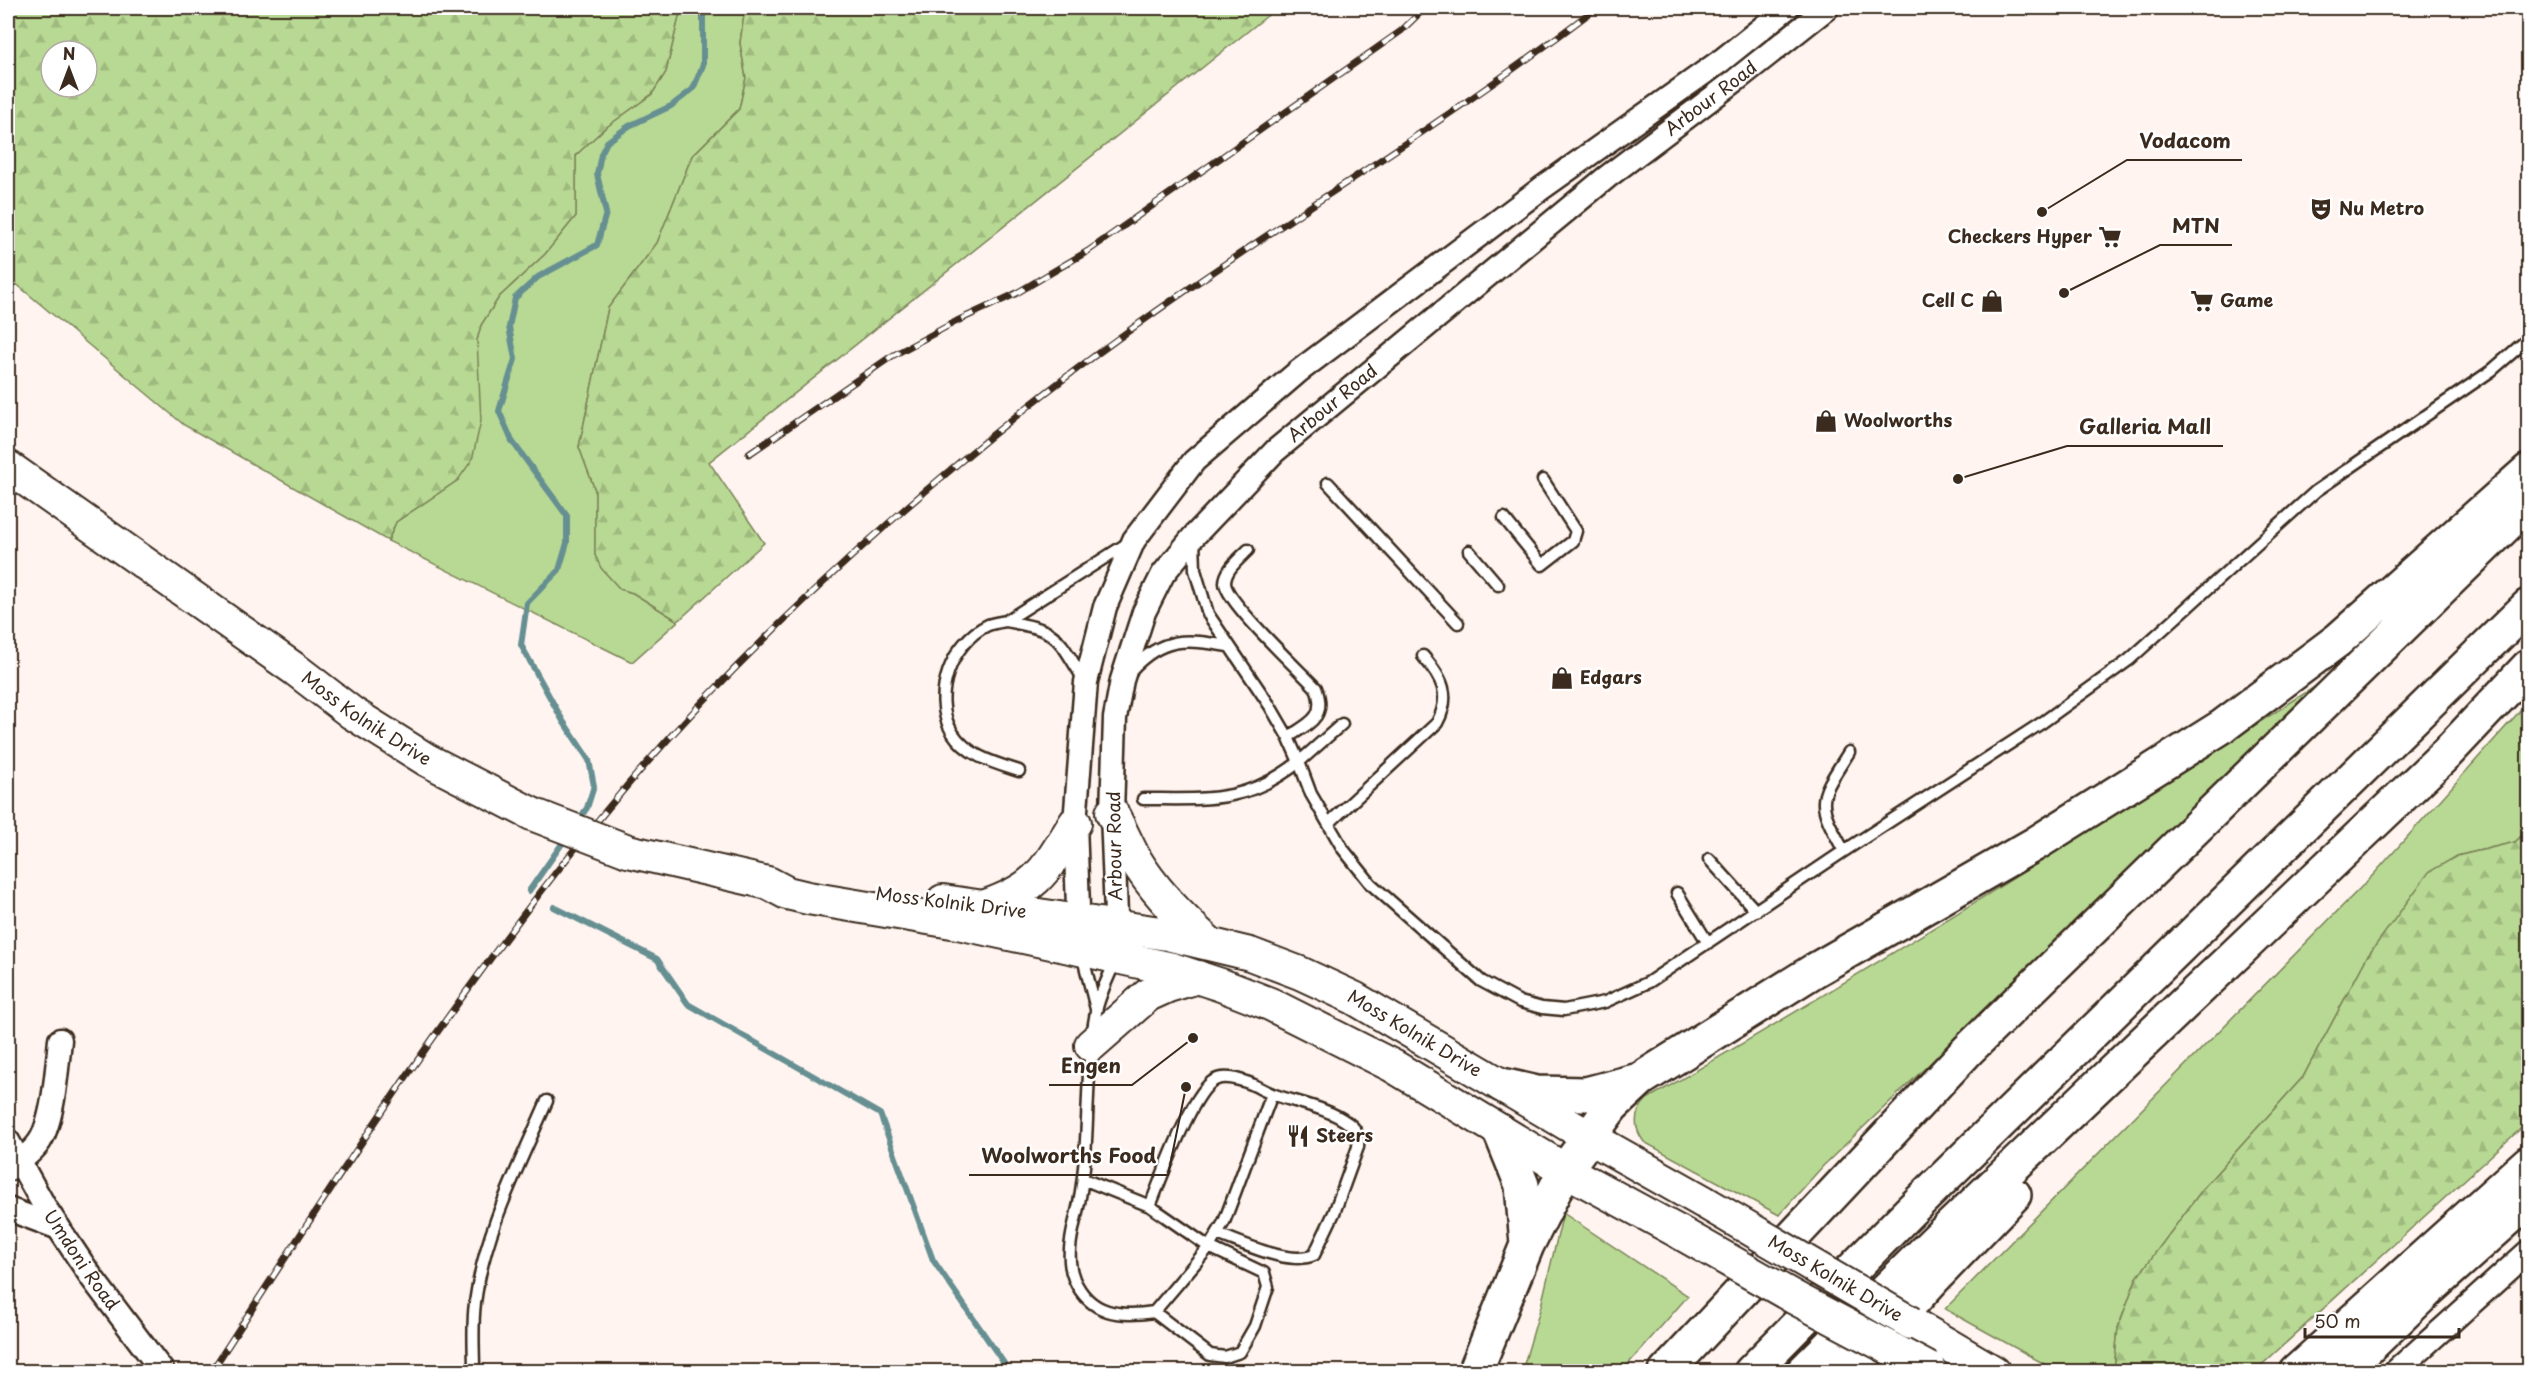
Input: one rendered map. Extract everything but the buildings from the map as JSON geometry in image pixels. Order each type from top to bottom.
[{"type":"main road","name":"Moss Kolnik Drive","points":[[8,467],[296,670],[352,713],[427,760],[532,814],[628,851],[768,883],[787,893],[808,898],[958,923],[1079,935],[1117,926],[1211,945],[1260,958],[1300,973],[1354,998],[1588,1137],[1988,1368]]},
{"type":"main road","points":[[1475,1371],[1527,1245],[1565,1170],[1612,1106],[1641,1079],[1815,970],[2035,844],[2223,726],[2338,640],[2529,471]]},
{"type":"main road","points":[[1666,1371],[1968,1050],[2529,504]]},
{"type":"main road","points":[[1751,1371],[1910,1211],[2529,606]]},
{"type":"main road","points":[[1803,1371],[1937,1239],[2446,754],[2529,667]]},
{"type":"main road","points":[[1112,813],[1134,857],[1154,886],[1176,912],[1211,945]]},
{"type":"main road","points":[[986,906],[1012,897],[1035,880],[1052,860],[1075,823]]},
{"type":"main road","name":"Moss Kolnik Drive","points":[[768,883],[789,881],[986,906],[1079,935],[1117,957],[1172,969],[1270,1004],[1393,1066],[1565,1170],[1932,1371]]},
{"type":"main road","points":[[1849,1371],[2264,929]]},
{"type":"main road","points":[[1091,1045],[1148,995],[1198,977]]},
{"type":"main road","points":[[1502,1085],[1537,1093],[1586,1094],[1641,1079]]},
{"type":"main road","points":[[1500,1131],[1522,1185],[1527,1245]]},
{"type":"main road","points":[[2296,1371],[2529,1163]]},
{"type":"main road","points":[[2343,1371],[2426,1292],[2529,1201]]},
{"type":"street","name":"Arbour Road","points":[[1079,935],[1075,823],[1086,682],[1105,607],[1134,540],[1194,461],[1299,371],[1542,188],[1722,60],[1787,8]]},
{"type":"street","name":"Arbour Road","points":[[1117,957],[1112,813],[1115,718],[1122,680],[1144,612],[1163,574],[1194,536],[1275,451],[1607,177],[1827,8]]},
{"type":"street","points":[[1722,60],[1736,80]]},
{"type":"street","points":[[14,1166],[40,1141],[55,1088],[60,1040]]},
{"type":"street","name":"Umdoni Road","points":[[8,1141],[14,1166],[92,1278],[163,1371]]},
{"type":"street","points":[[8,1209],[59,1228]]},
{"type":"street","points":[[2395,1371],[2529,1252]]},
{"type":"lane","points":[[1194,536],[1195,570],[1208,614],[1270,706],[1288,737],[1311,794],[1343,849],[1371,884],[1481,981],[1520,1002],[1542,1008],[1564,1010],[1605,1002],[1649,982],[1844,851],[2025,735],[2129,660],[2316,491],[2491,371],[2529,339]]},
{"type":"lane","points":[[1504,518],[1542,565],[1573,541],[1576,531],[1543,480]]},
{"type":"lane","points":[[1328,483],[1458,623]]},
{"type":"lane","points":[[1019,771],[984,760],[953,734],[946,719],[942,696],[945,677],[952,661],[972,636],[988,625],[1006,621],[1134,540]]},
{"type":"lane","points":[[1248,549],[1231,567],[1225,580],[1226,587],[1235,604],[1316,688],[1319,697],[1320,707],[1315,719],[1288,737]]},
{"type":"lane","points":[[1469,550],[1498,585]]},
{"type":"lane","points":[[1006,621],[1050,632],[1059,641],[1086,682]]},
{"type":"lane","points":[[1122,680],[1146,654],[1178,640],[1228,646]]},
{"type":"lane","points":[[1329,823],[1437,723],[1443,709],[1444,688],[1441,679],[1423,657]]},
{"type":"lane","points":[[1143,799],[1217,798],[1242,794],[1282,775],[1342,724]]},
{"type":"lane","points":[[1844,851],[1825,817],[1823,807],[1828,786],[1849,752]]},
{"type":"lane","points":[[1709,860],[1756,911]]},
{"type":"lane","points":[[1677,893],[1708,943]]},
{"type":"lane","points":[[1079,935],[1096,1009]]},
{"type":"lane","points":[[1117,957],[1096,1009],[1091,1045],[1083,1179],[1069,1250],[1074,1278],[1084,1294],[1104,1311],[1128,1316],[1154,1312],[1209,1247],[1224,1222],[1272,1094]]},
{"type":"lane","points":[[1150,1206],[1188,1116],[1202,1092],[1215,1080],[1229,1078],[1249,1083],[1272,1094],[1338,1116],[1350,1124],[1359,1138],[1358,1147],[1334,1213],[1314,1255],[1304,1259],[1288,1258],[1217,1234]]},
{"type":"lane","points":[[474,1371],[475,1305],[480,1273],[496,1220],[547,1101]]},
{"type":"lane","points":[[1083,1179],[1150,1206],[1209,1247],[1264,1273],[1268,1287],[1255,1326],[1240,1352],[1225,1358],[1210,1355],[1154,1312]]},
{"type":"green space","points":[[8,8],[681,8],[666,72],[652,94],[605,128],[576,155],[576,216],[545,254],[499,297],[481,325],[477,340],[481,421],[472,460],[458,480],[396,522],[388,541],[184,425],[8,277]]},
{"type":"green space","points":[[681,8],[745,8],[740,43],[746,78],[739,109],[692,156],[657,243],[608,308],[579,447],[595,490],[595,555],[620,589],[633,593],[678,621],[632,662],[388,541],[396,522],[458,480],[481,325],[499,297],[545,254],[576,216],[576,155],[605,128],[652,94],[666,72]]},
{"type":"green space","points":[[745,8],[1277,8],[709,462],[764,543],[678,621],[633,593],[620,589],[601,568],[595,555],[595,490],[579,447],[608,308],[657,243],[692,156],[739,109],[746,78],[740,43]]},
{"type":"green space","points":[[2338,672],[1823,1166],[1779,1215],[1644,1142],[1638,1131],[1636,1120],[1637,1114],[1647,1099],[1909,943]]},
{"type":"green space","points":[[2528,702],[2528,830],[2515,842],[2457,856],[2367,957],[2303,1077],[2205,1186],[2136,1279],[2118,1328],[2114,1371],[2057,1371],[1945,1309],[2374,874]]},
{"type":"green space","points":[[2528,830],[2528,1122],[2255,1371],[2114,1371],[2118,1328],[2136,1279],[2205,1186],[2303,1077],[2367,957],[2429,872],[2457,856],[2515,842]]},
{"type":"green space","points":[[1563,1213],[1688,1296],[1622,1371],[1522,1371],[1541,1306]]},
{"type":"waterway","points":[[577,822],[587,808],[594,786],[589,760],[563,721],[521,645],[527,603],[559,570],[567,543],[567,516],[512,441],[499,411],[515,359],[509,327],[515,298],[538,277],[597,245],[606,213],[597,174],[601,154],[607,142],[629,126],[671,106],[693,89],[703,65],[703,8]]},
{"type":"waterway","points":[[529,891],[566,838]]},
{"type":"waterway","points":[[554,907],[657,959],[688,1004],[880,1114],[933,1260],[1010,1372]]},
{"type":"railway","points":[[749,454],[892,356],[957,321],[1015,294],[1088,251],[1401,31],[1425,8]]},
{"type":"railway","points":[[211,1372],[353,1155],[451,1012],[502,943],[609,807],[705,699],[756,647],[864,545],[1030,405],[1169,302],[1456,109],[1596,8]]},
{"type":"place","name":"Nu Metro","points":[[2321,209]]},
{"type":"place","name":"Vodacom","points":[[2042,212]]},
{"type":"place","name":"Checkers Hyper","points":[[2110,237]]},
{"type":"place","name":"MTN","points":[[2064,293]]},
{"type":"place","name":"Cell C","points":[[1992,301]]},
{"type":"place","name":"Game","points":[[2202,301]]},
{"type":"place","name":"Woolworths","points":[[1826,421]]},
{"type":"place","name":"Galleria Mall","points":[[1958,479]]},
{"type":"place","name":"Edgars","points":[[1562,678]]},
{"type":"place","name":"Engen","points":[[1193,1038]]},
{"type":"place","name":"Woolworths Food","points":[[1186,1087]]},
{"type":"place","name":"Steers","points":[[1298,1136]]}]
